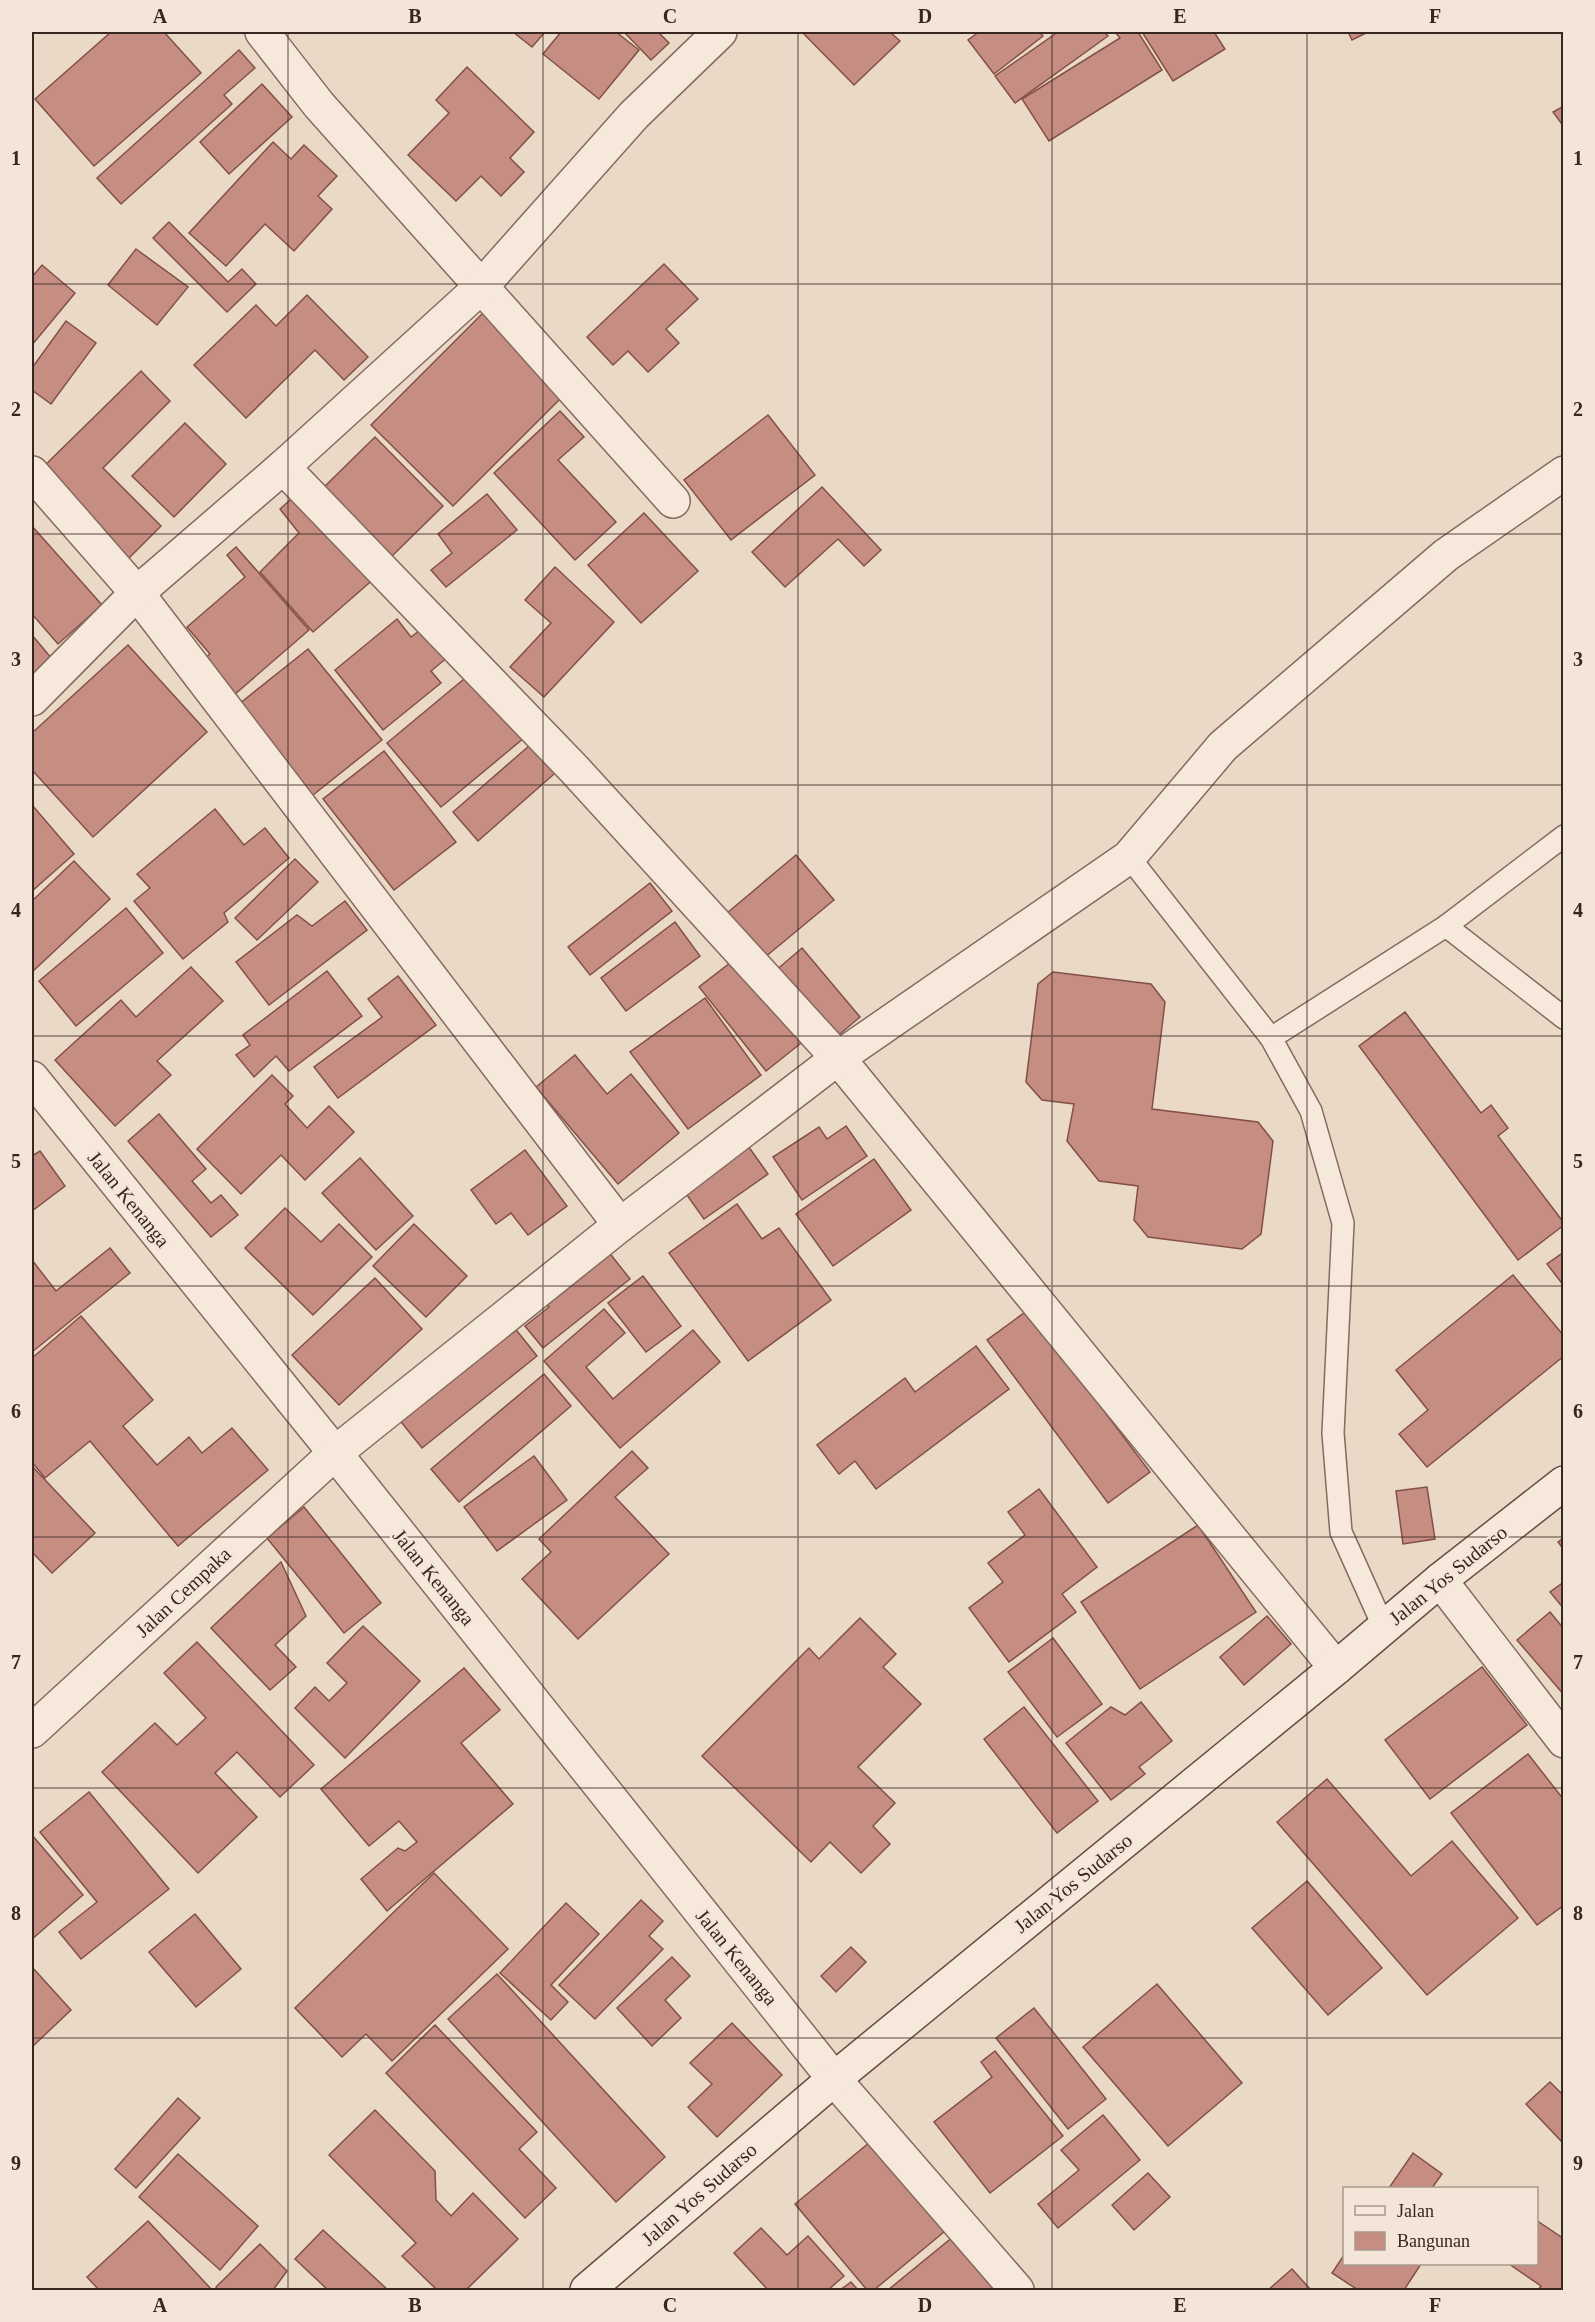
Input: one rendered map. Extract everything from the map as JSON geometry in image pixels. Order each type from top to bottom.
[{"type":"street","points":[[262,32],[319,105],[673,501]]},
{"type":"street","points":[[32,699],[136,593],[282,467],[481,287],[634,115],[720,32]]},
{"type":"street","points":[[282,467],[575,770],[838,1058],[1336,1668]]},
{"type":"street","points":[[32,473],[136,593],[620,1225]]},
{"type":"street","name":"Jalan Cempaka","points":[[32,1731],[335,1453],[620,1225],[838,1058],[1129,857],[1223,746],[1446,555],[1563,473]]},
{"type":"street","name":"Jalan Kenanga","points":[[32,1078],[335,1453],[834,2079],[1017,2290]]},
{"type":"street","name":"Jalan Yos Sudarso","points":[[587,2290],[834,2079],[1336,1668],[1440,1580],[1563,1483]]},
{"type":"street","points":[[1440,1580],[1563,1741]]},
{"type":"lane","points":[[1271,1038],[1446,926],[1563,836]]},
{"type":"lane","points":[[1129,857],[1271,1038],[1311,1111],[1343,1223],[1333,1433],[1341,1532],[1384,1628]]},
{"type":"lane","points":[[1446,926],[1563,1018]]},
{"type":"building","points":[[111,32],[164,32],[201,73],[94,166],[35,99]]},
{"type":"building","points":[[513,32],[545,32],[532,47]]},
{"type":"building","points":[[561,32],[616,32],[639,50],[599,99],[543,54]]},
{"type":"building","points":[[624,32],[658,32],[669,43],[651,60]]},
{"type":"building","points":[[802,32],[890,32],[900,41],[854,85]]},
{"type":"building","points":[[979,32],[1039,32],[1043,36],[994,74],[968,40]]},
{"type":"building","points":[[1058,32],[1104,32],[1108,36],[1015,103],[995,76]]},
{"type":"building","points":[[1115,32],[1138,32],[1162,70],[1049,141],[1022,99],[1120,38]]},
{"type":"building","points":[[1142,32],[1214,32],[1225,49],[1173,81]]},
{"type":"building","points":[[1348,32],[1368,32],[1352,40]]},
{"type":"building","points":[[239,50],[255,68],[224,95],[232,104],[121,204],[97,178]]},
{"type":"building","points":[[467,67],[534,132],[510,158],[524,172],[501,196],[481,176],[456,201],[408,155],[449,113],[436,100]]},
{"type":"building","points":[[262,84],[292,117],[229,174],[200,142]]},
{"type":"building","points":[[1564,106],[1564,127],[1553,112]]},
{"type":"building","points":[[273,142],[291,159],[304,145],[337,176],[318,196],[332,209],[294,251],[265,224],[226,266],[189,233]]},
{"type":"building","points":[[169,222],[228,282],[242,269],[256,284],[227,312],[153,238]]},
{"type":"building","points":[[136,249],[188,287],[157,325],[108,285]]},
{"type":"building","points":[[664,264],[698,299],[666,329],[679,343],[648,372],[628,351],[613,365],[587,337]]},
{"type":"building","points":[[42,265],[75,293],[32,345],[32,277]]},
{"type":"building","points":[[307,295],[368,357],[344,380],[315,350],[246,418],[194,365],[256,305],[276,326]]},
{"type":"building","points":[[483,313],[565,394],[453,506],[371,425]]},
{"type":"building","points":[[66,321],[96,343],[51,404],[32,390],[32,368]]},
{"type":"building","points":[[141,371],[170,401],[103,468],[161,526],[123,564],[34,476]]},
{"type":"building","points":[[560,411],[584,437],[558,460],[616,522],[575,560],[494,473]]},
{"type":"building","points":[[768,415],[815,475],[731,540],[684,480]]},
{"type":"building","points":[[185,423],[226,464],[174,517],[132,476]]},
{"type":"building","points":[[375,437],[443,506],[388,560],[320,491]]},
{"type":"building","points":[[822,487],[881,550],[864,566],[838,539],[785,587],[752,552]]},
{"type":"building","points":[[300,491],[376,577],[313,632],[260,572],[299,533],[280,509]]},
{"type":"building","points":[[487,494],[517,530],[446,587],[431,570],[452,553],[438,534]]},
{"type":"building","points":[[644,513],[698,571],[641,623],[588,565]]},
{"type":"building","points":[[32,526],[102,605],[58,644],[32,614]]},
{"type":"building","points":[[236,547],[309,630],[227,701],[196,665],[210,654],[187,627],[245,577],[227,555]]},
{"type":"building","points":[[555,567],[614,622],[544,697],[510,667],[551,623],[525,600]]},
{"type":"building","points":[[397,619],[411,637],[424,627],[448,657],[431,671],[441,683],[383,730],[335,670]]},
{"type":"building","points":[[32,635],[52,659],[32,676]]},
{"type":"building","points":[[128,645],[207,732],[93,837],[32,770],[32,733]]},
{"type":"building","points":[[308,649],[382,740],[308,799],[234,708]]},
{"type":"building","points":[[470,674],[524,738],[441,807],[387,743]]},
{"type":"building","points":[[537,739],[562,767],[478,841],[453,812]]},
{"type":"building","points":[[384,751],[456,842],[394,890],[323,799]]},
{"type":"building","points":[[32,805],[74,854],[32,891]]},
{"type":"building","points":[[215,809],[244,845],[265,828],[289,858],[224,913],[228,922],[183,959],[134,901],[150,888],[137,874]]},
{"type":"building","points":[[796,855],[834,900],[764,958],[727,913]]},
{"type":"building","points":[[295,859],[318,882],[257,940],[235,918]]},
{"type":"building","points":[[74,861],[110,899],[32,972],[32,901]]},
{"type":"building","points":[[650,883],[672,911],[590,975],[568,947]]},
{"type":"building","points":[[345,901],[367,930],[269,1005],[236,962],[297,915],[312,926]]},
{"type":"building","points":[[126,908],[163,953],[76,1026],[39,981]]},
{"type":"building","points":[[675,922],[700,956],[626,1011],[601,978]]},
{"type":"building","points":[[802,948],[860,1017],[833,1040],[774,972]]},
{"type":"building","points":[[739,956],[805,1040],[766,1071],[699,987]]},
{"type":"building","points":[[191,967],[223,1001],[157,1061],[171,1075],[115,1126],[55,1060],[121,1000],[136,1017]]},
{"type":"building","points":[[327,971],[362,1016],[289,1071],[276,1056],[254,1077],[236,1055],[250,1045],[243,1035]]},
{"type":"building","points":[[1053,972],[1151,984],[1165,1002],[1152,1109],[1258,1122],[1273,1141],[1261,1234],[1242,1249],[1148,1237],[1134,1220],[1138,1186],[1099,1181],[1067,1141],[1074,1104],[1042,1100],[1026,1082],[1038,984]]},
{"type":"building","points":[[398,976],[436,1025],[338,1098],[314,1067],[382,1017],[368,999]]},
{"type":"building","points":[[705,998],[761,1075],[688,1129],[630,1052]]},
{"type":"building","points":[[1405,1012],[1481,1113],[1491,1105],[1508,1128],[1498,1136],[1564,1223],[1518,1260],[1359,1046]]},
{"type":"building","points":[[575,1055],[607,1094],[631,1074],[679,1133],[618,1184],[536,1087]]},
{"type":"building","points":[[272,1075],[293,1096],[285,1104],[307,1128],[329,1106],[354,1132],[305,1180],[281,1155],[241,1194],[197,1149]]},
{"type":"building","points":[[159,1114],[206,1169],[192,1181],[211,1203],[221,1195],[238,1215],[211,1237],[128,1141]]},
{"type":"building","points":[[846,1126],[867,1156],[802,1200],[773,1157],[819,1127],[827,1139]]},
{"type":"building","points":[[748,1146],[768,1174],[704,1219],[684,1191]]},
{"type":"building","points":[[525,1150],[567,1206],[528,1235],[511,1213],[496,1224],[471,1190]]},
{"type":"building","points":[[40,1151],[65,1186],[32,1211],[32,1156]]},
{"type":"building","points":[[360,1158],[413,1216],[376,1250],[322,1193]]},
{"type":"building","points":[[874,1159],[911,1210],[833,1266],[796,1214]]},
{"type":"building","points":[[737,1204],[762,1239],[779,1228],[831,1300],[748,1361],[669,1253]]},
{"type":"building","points":[[285,1208],[321,1242],[339,1224],[372,1257],[313,1315],[245,1248]]},
{"type":"building","points":[[414,1224],[467,1276],[426,1317],[373,1266]]},
{"type":"building","points":[[604,1246],[630,1279],[543,1348],[525,1326],[549,1307],[541,1297]]},
{"type":"building","points":[[110,1248],[130,1273],[32,1352],[32,1260],[56,1291]]},
{"type":"building","points":[[1564,1252],[1564,1286],[1547,1264]]},
{"type":"building","points":[[1513,1275],[1564,1336],[1564,1356],[1427,1467],[1399,1434],[1428,1410],[1396,1370]]},
{"type":"building","points":[[643,1276],[681,1326],[646,1352],[608,1303]]},
{"type":"building","points":[[375,1278],[422,1329],[339,1405],[292,1355]]},
{"type":"building","points":[[604,1309],[625,1333],[586,1367],[613,1399],[693,1330],[720,1362],[620,1448],[544,1361]]},
{"type":"building","points":[[1028,1310],[1150,1472],[1108,1503],[987,1340]]},
{"type":"building","points":[[81,1316],[153,1400],[123,1426],[157,1465],[189,1437],[202,1453],[232,1428],[268,1470],[178,1546],[90,1441],[45,1478],[32,1462],[32,1358]]},
{"type":"building","points":[[513,1326],[537,1356],[422,1448],[398,1418]]},
{"type":"building","points":[[976,1346],[1009,1389],[876,1489],[855,1461],[839,1474],[817,1445],[905,1378],[915,1392]]},
{"type":"building","points":[[544,1374],[571,1406],[459,1502],[431,1469]]},
{"type":"building","points":[[632,1451],[648,1468],[615,1497],[669,1554],[578,1639],[522,1579],[551,1552],[539,1539]]},
{"type":"building","points":[[534,1456],[567,1500],[497,1551],[464,1507]]},
{"type":"building","points":[[32,1466],[95,1533],[52,1573],[32,1552]]},
{"type":"building","points":[[1427,1487],[1435,1539],[1403,1544],[1396,1491]]},
{"type":"building","points":[[1039,1489],[1097,1567],[1062,1594],[1076,1612],[1009,1662],[969,1608],[1003,1582],[988,1563],[1025,1535],[1008,1512]]},
{"type":"building","points":[[304,1507],[381,1603],[344,1633],[267,1538]]},
{"type":"building","points":[[1198,1525],[1256,1612],[1140,1689],[1081,1602]]},
{"type":"building","points":[[1564,1538],[1564,1550],[1558,1542]]},
{"type":"building","points":[[281,1562],[306,1616],[275,1645],[296,1667],[270,1690],[211,1628]]},
{"type":"building","points":[[1564,1582],[1564,1609],[1550,1592]]},
{"type":"building","points":[[1550,1612],[1564,1629],[1564,1695],[1517,1640]]},
{"type":"building","points":[[1267,1616],[1291,1644],[1244,1685],[1220,1657]]},
{"type":"building","points":[[860,1618],[896,1654],[883,1667],[921,1704],[858,1767],[895,1803],[873,1826],[890,1844],[861,1873],[830,1842],[811,1862],[702,1756],[809,1648],[819,1659]]},
{"type":"building","points":[[363,1626],[420,1681],[345,1758],[295,1708],[315,1687],[329,1701],[347,1683],[327,1663]]},
{"type":"building","points":[[1053,1638],[1102,1704],[1057,1737],[1008,1672]]},
{"type":"building","points":[[197,1642],[314,1765],[280,1797],[237,1752],[215,1773],[257,1817],[198,1873],[102,1772],[155,1723],[177,1745],[206,1718],[164,1673]]},
{"type":"building","points":[[1482,1667],[1527,1725],[1430,1799],[1385,1740]]},
{"type":"building","points":[[464,1668],[500,1710],[461,1743],[513,1804],[387,1911],[361,1879],[398,1848],[405,1851],[417,1842],[399,1821],[369,1846],[321,1789]]},
{"type":"building","points":[[1141,1702],[1172,1741],[1139,1767],[1145,1774],[1111,1800],[1066,1743],[1111,1707],[1125,1715]]},
{"type":"building","points":[[1024,1707],[1098,1801],[1057,1833],[984,1739]]},
{"type":"building","points":[[1528,1754],[1564,1800],[1564,1905],[1537,1925],[1451,1813]]},
{"type":"building","points":[[1327,1779],[1411,1876],[1452,1841],[1518,1918],[1427,1995],[1277,1822]]},
{"type":"building","points":[[89,1792],[169,1889],[81,1959],[59,1932],[97,1902],[40,1832]]},
{"type":"building","points":[[32,1835],[83,1895],[32,1939]]},
{"type":"building","points":[[434,1873],[508,1949],[392,2061],[366,2034],[342,2057],[295,2008]]},
{"type":"building","points":[[1307,1881],[1382,1968],[1328,2015],[1252,1928]]},
{"type":"building","points":[[641,1900],[663,1921],[649,1936],[663,1949],[595,2019],[559,1985]]},
{"type":"building","points":[[566,1903],[599,1934],[551,1985],[568,2002],[551,2020],[500,1973]]},
{"type":"building","points":[[195,1914],[241,1969],[196,2007],[149,1952]]},
{"type":"building","points":[[851,1947],[866,1962],[836,1992],[821,1976]]},
{"type":"building","points":[[672,1957],[690,1976],[665,2000],[681,2018],[652,2046],[617,2008]]},
{"type":"building","points":[[32,1967],[71,2010],[32,2047]]},
{"type":"building","points":[[497,1974],[665,2157],[616,2202],[448,2019]]},
{"type":"building","points":[[1157,1984],[1242,2083],[1168,2146],[1083,2047]]},
{"type":"building","points":[[1034,2008],[1106,2099],[1068,2129],[996,2038]]},
{"type":"building","points":[[732,2023],[782,2075],[717,2137],[688,2107],[712,2084],[690,2063]]},
{"type":"building","points":[[435,2025],[537,2132],[519,2149],[556,2188],[525,2218],[386,2073]]},
{"type":"building","points":[[995,2051],[1063,2136],[990,2193],[934,2122],[992,2077],[981,2062]]},
{"type":"building","points":[[1550,2082],[1564,2096],[1564,2144],[1526,2104]]},
{"type":"building","points":[[178,2098],[200,2118],[136,2188],[115,2169]]},
{"type":"building","points":[[375,2110],[435,2171],[436,2200],[451,2216],[473,2193],[518,2239],[468,2288],[471,2290],[437,2290],[402,2256],[416,2243],[329,2155]]},
{"type":"building","points":[[1103,2115],[1140,2160],[1058,2228],[1038,2204],[1079,2170],[1061,2150]]},
{"type":"building","points":[[870,2142],[944,2232],[874,2290],[867,2290],[795,2204]]},
{"type":"building","points":[[1413,2153],[1442,2174],[1433,2187],[1390,2187]]},
{"type":"building","points":[[178,2154],[258,2226],[220,2270],[139,2197]]},
{"type":"building","points":[[1148,2173],[1170,2197],[1134,2230],[1112,2205]]},
{"type":"building","points":[[148,2221],[212,2290],[99,2290],[87,2277]]},
{"type":"building","points":[[1538,2221],[1564,2239],[1564,2290],[1538,2290],[1541,2286],[1510,2265],[1538,2265]]},
{"type":"building","points":[[761,2228],[787,2255],[808,2236],[844,2276],[828,2290],[768,2290],[734,2253]]},
{"type":"building","points":[[323,2230],[388,2290],[328,2290],[295,2259]]},
{"type":"building","points":[[954,2236],[999,2290],[888,2290]]},
{"type":"building","points":[[260,2244],[287,2271],[273,2290],[219,2290],[216,2287]]},
{"type":"building","points":[[1343,2256],[1343,2265],[1420,2265],[1404,2290],[1358,2290],[1332,2273]]},
{"type":"building","points":[[1292,2269],[1311,2290],[1268,2290]]},
{"type":"building","points":[[851,2282],[858,2290],[840,2290]]}]
